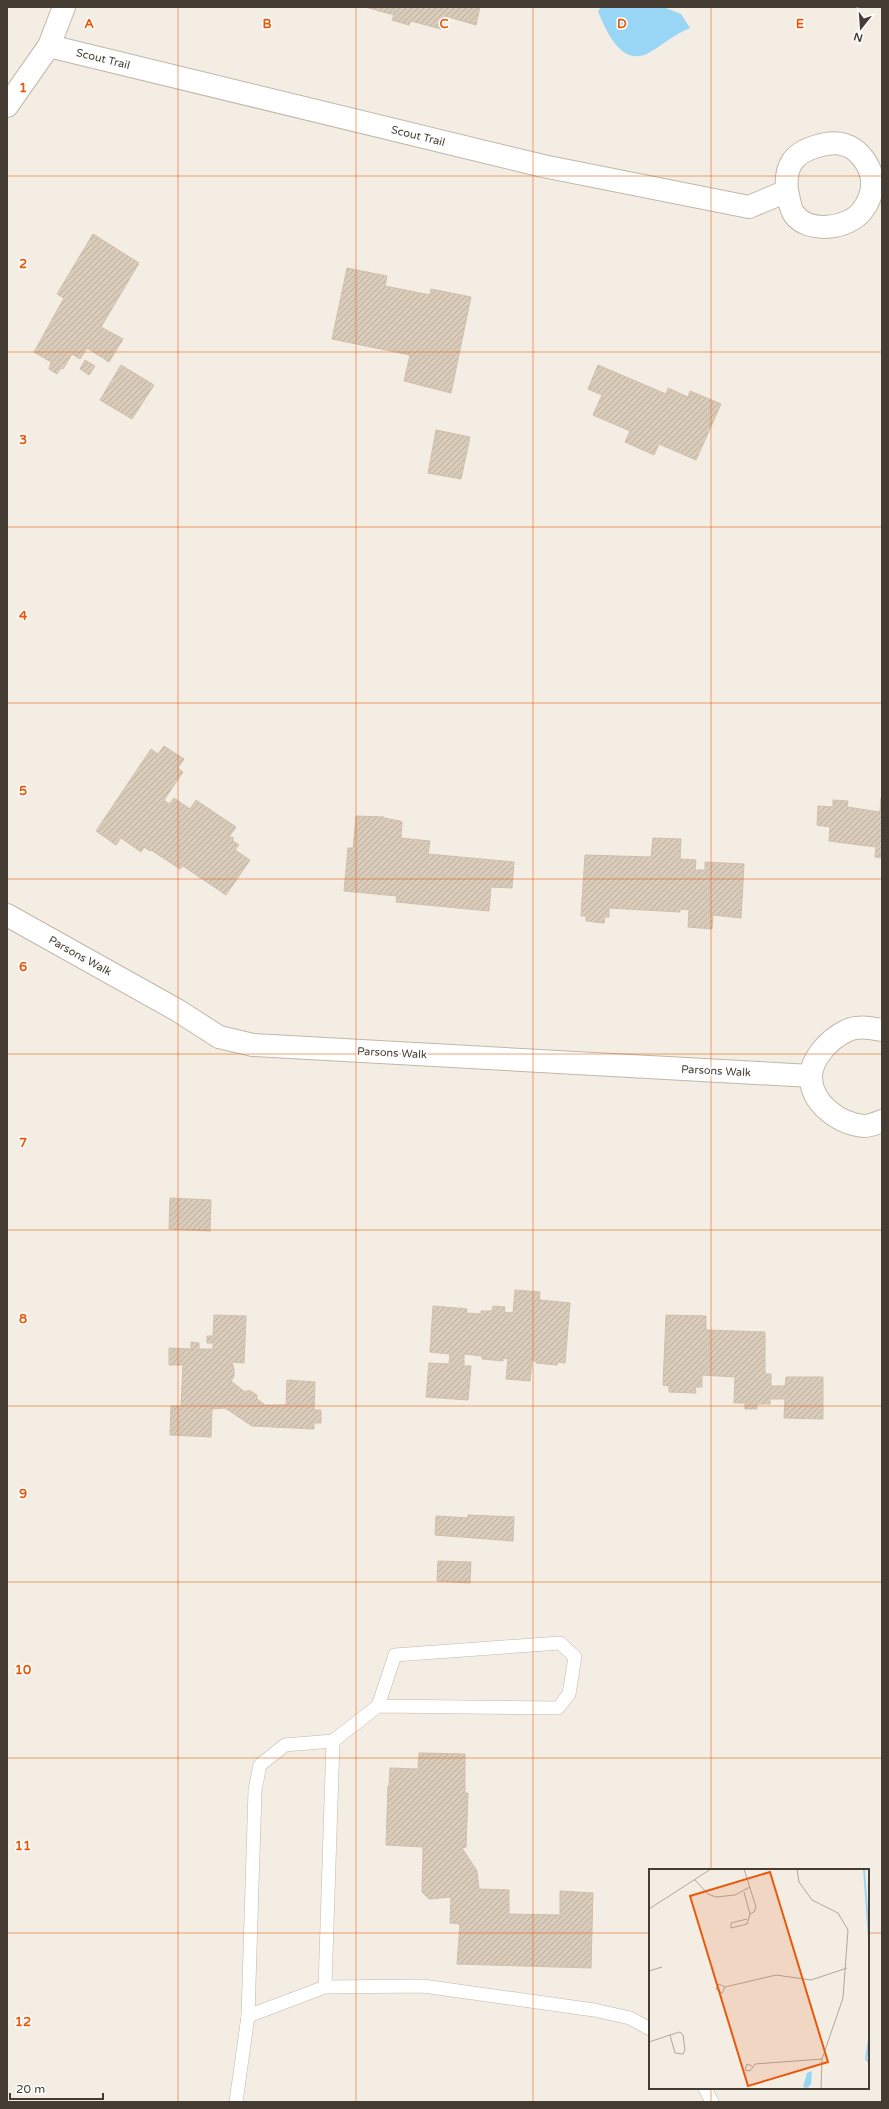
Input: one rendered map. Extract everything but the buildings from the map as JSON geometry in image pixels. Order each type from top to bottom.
[{"type":"street","points":[[7,106],[49,46],[64,7]]},
{"type":"street","name":"Scout Trail","points":[[49,46],[543,166],[749,207],[787,191]]},
{"type":"street","name":"Parsons Walk","points":[[7,915],[177,1010],[219,1038],[253,1045],[811,1076]]},
{"type":"street","points":[[882,1030],[866,1027],[847,1030],[819,1053],[811,1076],[813,1092],[830,1114],[844,1122],[866,1126],[882,1121]]},
{"type":"lane","points":[[236,2102],[248,2016],[255,1790],[260,1766],[285,1745],[333,1741],[378,1706],[395,1655],[560,1643],[575,1657],[569,1694],[558,1708],[378,1706]]},
{"type":"lane","points":[[325,1987],[333,1741]]},
{"type":"lane","points":[[248,2016],[325,1987],[423,1986],[594,2010],[630,2018],[649,2028]]},
{"type":"lane","points":[[706,2089],[712,2102]]},
{"type":"water","points":[[601,7],[663,7],[681,14],[690,28],[674,36],[650,52],[640,56],[631,56],[623,52],[611,37],[598,11]]}]
